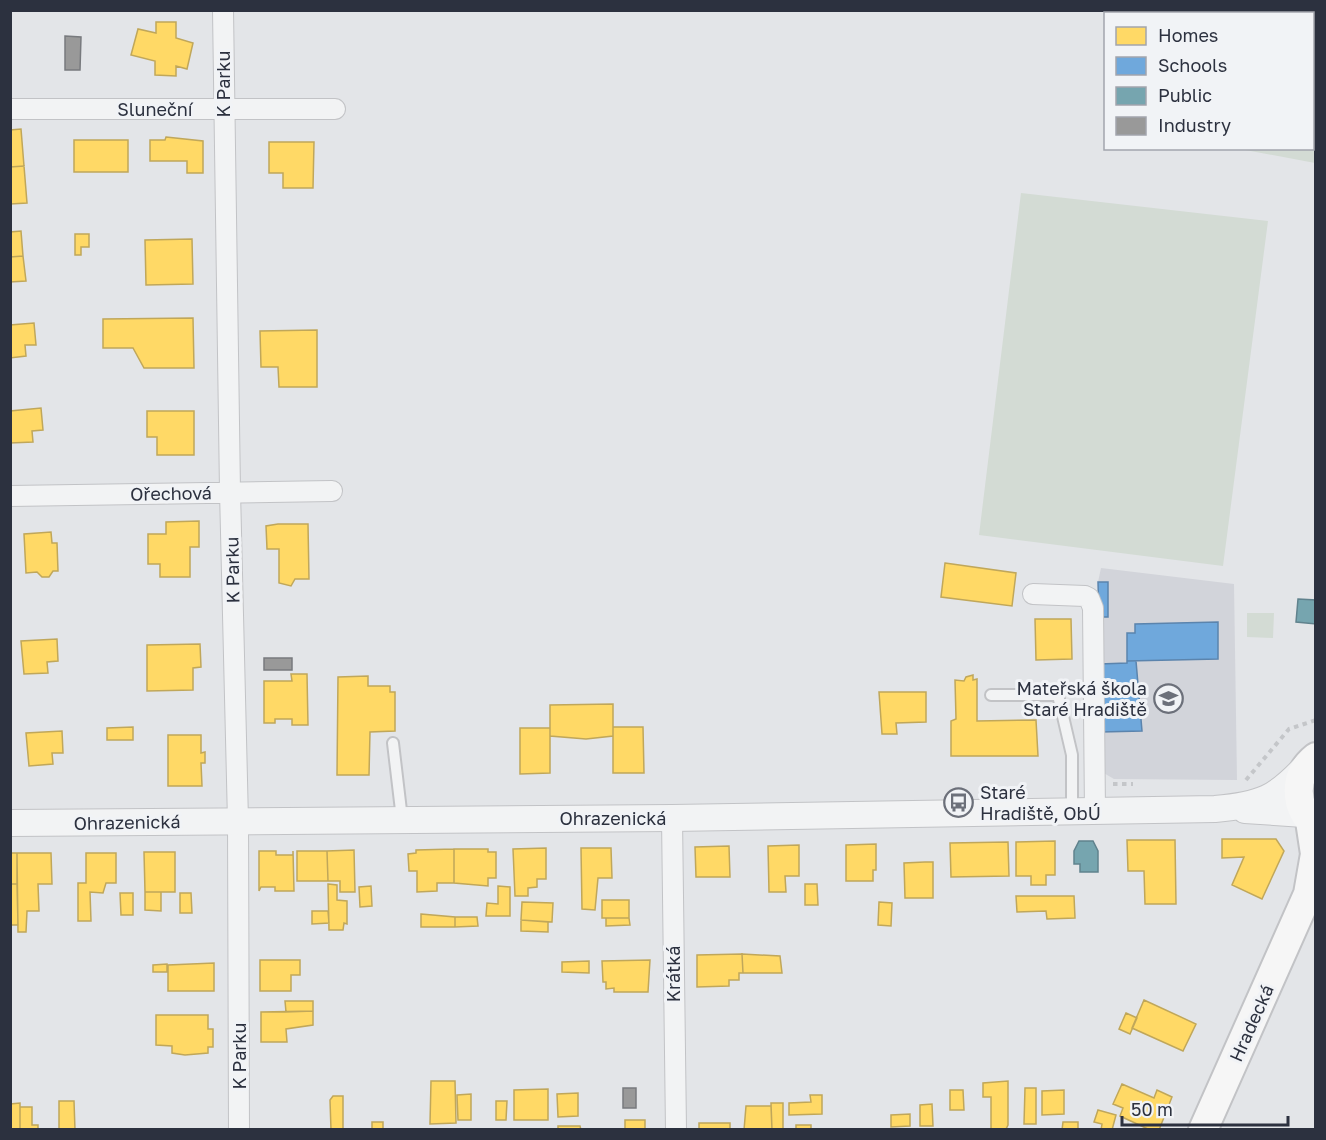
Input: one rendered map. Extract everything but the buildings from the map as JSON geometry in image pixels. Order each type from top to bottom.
[{"type":"main road","name":"Hradecká","points":[[1203,1130],[1310,888],[1315,846],[1310,821],[1300,806],[1298,787],[1300,778],[1313,760]]},
{"type":"main road","name":"Hradecká","points":[[1299,916],[1316,884]]},
{"type":"street","name":"K Parku","points":[[223,10],[230,491],[238,821],[239,1130]]},
{"type":"street","name":"Sluneční","points":[[10,109],[335,109]]},
{"type":"street","name":"Ořechová","points":[[10,496],[332,491]]},
{"type":"street","points":[[1034,594],[1084,596],[1089,598],[1094,608],[1084,812]]},
{"type":"street","name":"Ohrazenická","points":[[10,823],[672,818],[1215,809],[1263,802],[1280,792],[1313,760]]},
{"type":"street","name":"Ohrazenická","points":[[1215,809],[1310,821]]},
{"type":"street","name":"Krátká","points":[[672,818],[676,1130]]},
{"type":"lane","points":[[991,695],[1058,695],[1084,812]]},
{"type":"lane","points":[[393,743],[402,820]]},
{"type":"path","points":[[1242,806],[1242,783],[1289,729],[1316,720]]},
{"type":"shaded area","points":[[1314,59],[1316,59],[1315,163],[1245,150],[1314,150]]},
{"type":"shaded area","points":[[1021,193],[1268,221],[1223,566],[979,535]]},
{"type":"shaded area","name":"Mateřská škola Staré Hradiště","points":[[1101,568],[1234,584],[1237,780],[1114,779],[1102,772],[1098,582]]},
{"type":"shaded area","points":[[1247,613],[1274,613],[1273,638],[1247,637]]},
{"type":"place","name":"Mateřská škola Staré Hradiště","points":[[1168,698]]},
{"type":"place","name":"Staré Hradiště, ObÚ","points":[[959,802]]}]
